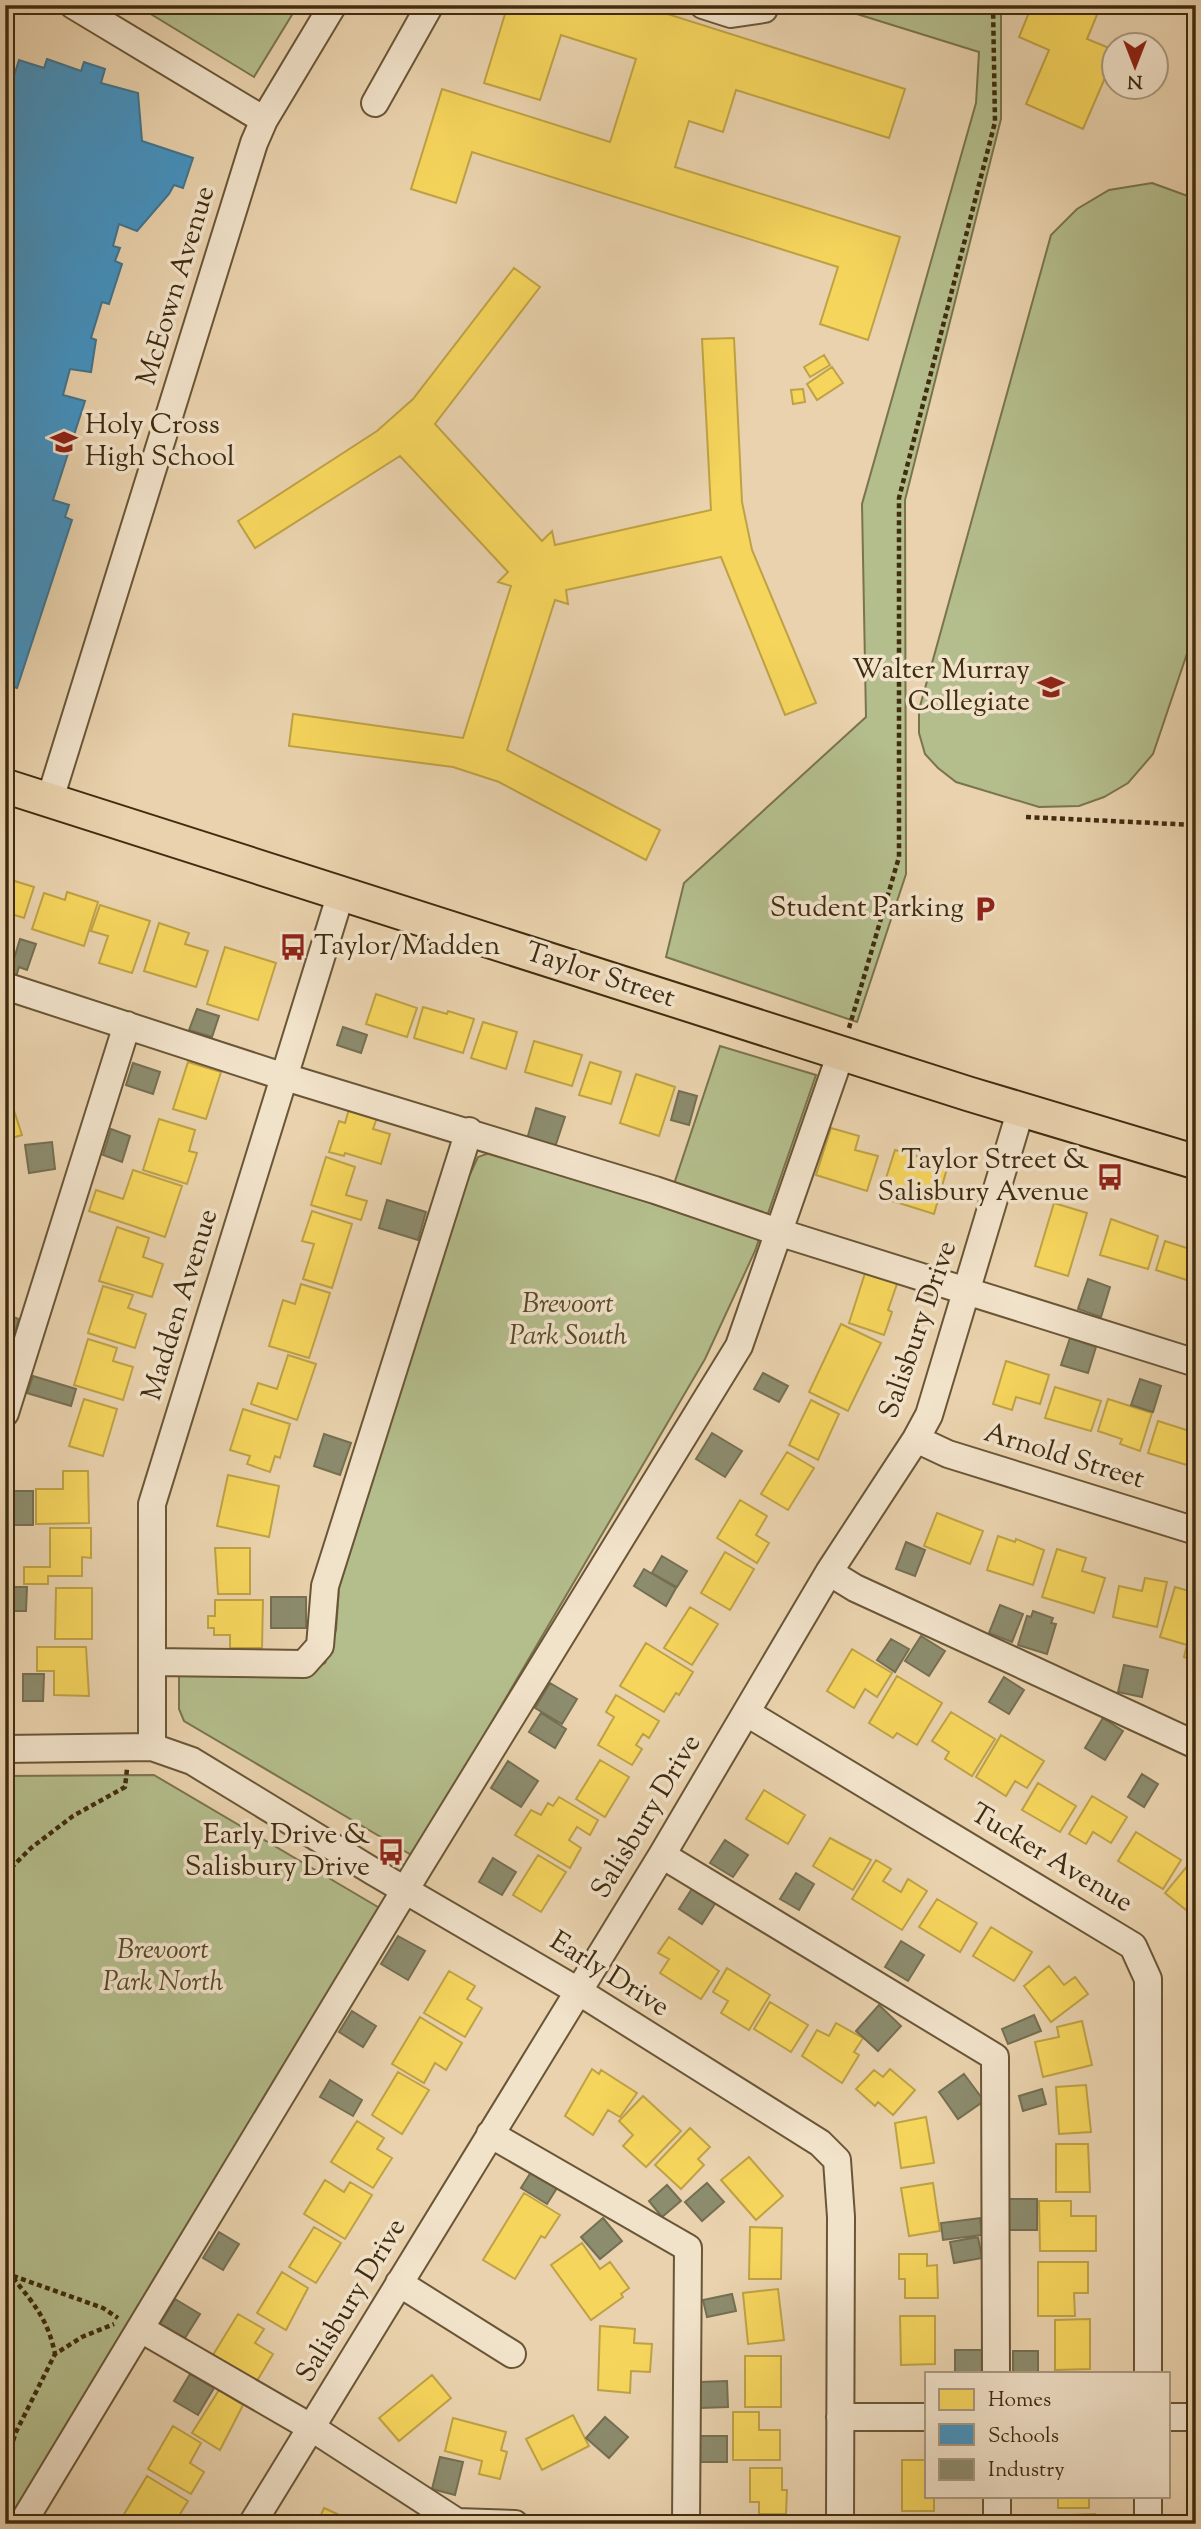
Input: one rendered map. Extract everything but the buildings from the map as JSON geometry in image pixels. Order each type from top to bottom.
[{"type":"main road","name":"Taylor Street","points":[[5,786],[841,1053],[1196,1162]]},
{"type":"street","points":[[73,5],[264,120]]},
{"type":"street","name":"McEown Avenue","points":[[50,799],[254,143],[264,120],[333,5]]},
{"type":"street","points":[[375,103],[430,5]]},
{"type":"street","points":[[704,5],[731,14],[764,9]]},
{"type":"street","name":"Madden Avenue","points":[[152,1747],[152,1504],[341,893]]},
{"type":"street","points":[[5,986],[285,1077],[655,1189],[778,1232],[1196,1363]]},
{"type":"street","points":[[5,1413],[127,1025]]},
{"type":"street","points":[[22,2524],[739,1346],[841,1053]]},
{"type":"street","name":"Salisbury Drive","points":[[252,2524],[662,1854],[829,1572],[916,1439],[929,1415],[1021,1109]]},
{"type":"street","points":[[152,1662],[304,1664],[320,1646],[325,1586],[469,1131]]},
{"type":"street","name":"Arnold Street","points":[[916,1439],[948,1454],[1196,1531]]},
{"type":"street","points":[[829,1572],[855,1588],[1196,1745]]},
{"type":"street","name":"Tucker Avenue","points":[[747,1713],[1133,1946],[1149,1979],[1148,2372]]},
{"type":"street","name":"Early Drive","points":[[5,1749],[152,1747],[192,1761],[578,1991],[820,2143],[837,2160],[841,2217],[840,2524]]},
{"type":"street","points":[[662,1854],[995,2057],[996,2372]]},
{"type":"street","points":[[490,2134],[688,2248],[686,2524]]},
{"type":"street","points":[[399,2283],[512,2354]]},
{"type":"street","points":[[141,2329],[312,2428],[457,2522],[515,2524]]},
{"type":"street","points":[[840,2417],[925,2417]]},
{"type":"street","points":[[1170,2417],[1196,2417]]},
{"type":"street","points":[[997,2498],[997,2524]]},
{"type":"street","points":[[1148,2498],[1148,2524]]},
{"type":"path","points":[[841,1053],[899,857],[899,498],[995,122],[993,5]]},
{"type":"path","points":[[1026,817],[1196,825]]},
{"type":"path","points":[[5,1874],[31,1848],[73,1816],[125,1787],[127,1772]]},
{"type":"path","points":[[5,2273],[103,2308],[125,2322],[108,2325],[55,2354],[16,2432],[5,2465]]},
{"type":"path","points":[[13,2277],[33,2302],[50,2331],[55,2354]]},
{"type":"green space","points":[[136,5],[298,5],[254,77]]},
{"type":"green space","points":[[828,5],[1001,5],[1001,119],[905,500],[906,874],[857,1022],[666,957],[684,883],[866,717],[862,504],[976,103],[979,52]]},
{"type":"green space","points":[[1152,183],[1196,199],[1196,627],[1153,754],[1128,783],[1104,797],[1079,806],[1039,807],[956,782],[938,768],[925,754],[919,733],[919,710],[1051,235],[1077,209],[1109,190]]},
{"type":"green space","name":"Brevoort Park South","points":[[720,1046],[816,1075],[755,1251],[705,1359],[413,1856],[184,1721],[179,1709],[179,1669],[299,1676],[325,1663],[336,1630],[339,1588],[465,1185],[478,1157],[492,1152],[666,1208]]},
{"type":"green space","name":"Brevoort Park North","points":[[154,1775],[383,1910],[9,2524],[5,2524],[5,1776]]},
{"type":"place","name":"Holy Cross High School","points":[[64,442]]},
{"type":"place","name":"Walter Murray Collegiate","points":[[1051,687]]},
{"type":"place","name":"Student Parking","points":[[985,909]]},
{"type":"place","name":"Taylor/Madden","points":[[293,947]]},
{"type":"place","name":"Taylor Street & Salisbury Avenue","points":[[1110,1177]]},
{"type":"place","name":"Early Drive & Salisbury Drive","points":[[391,1852]]}]
